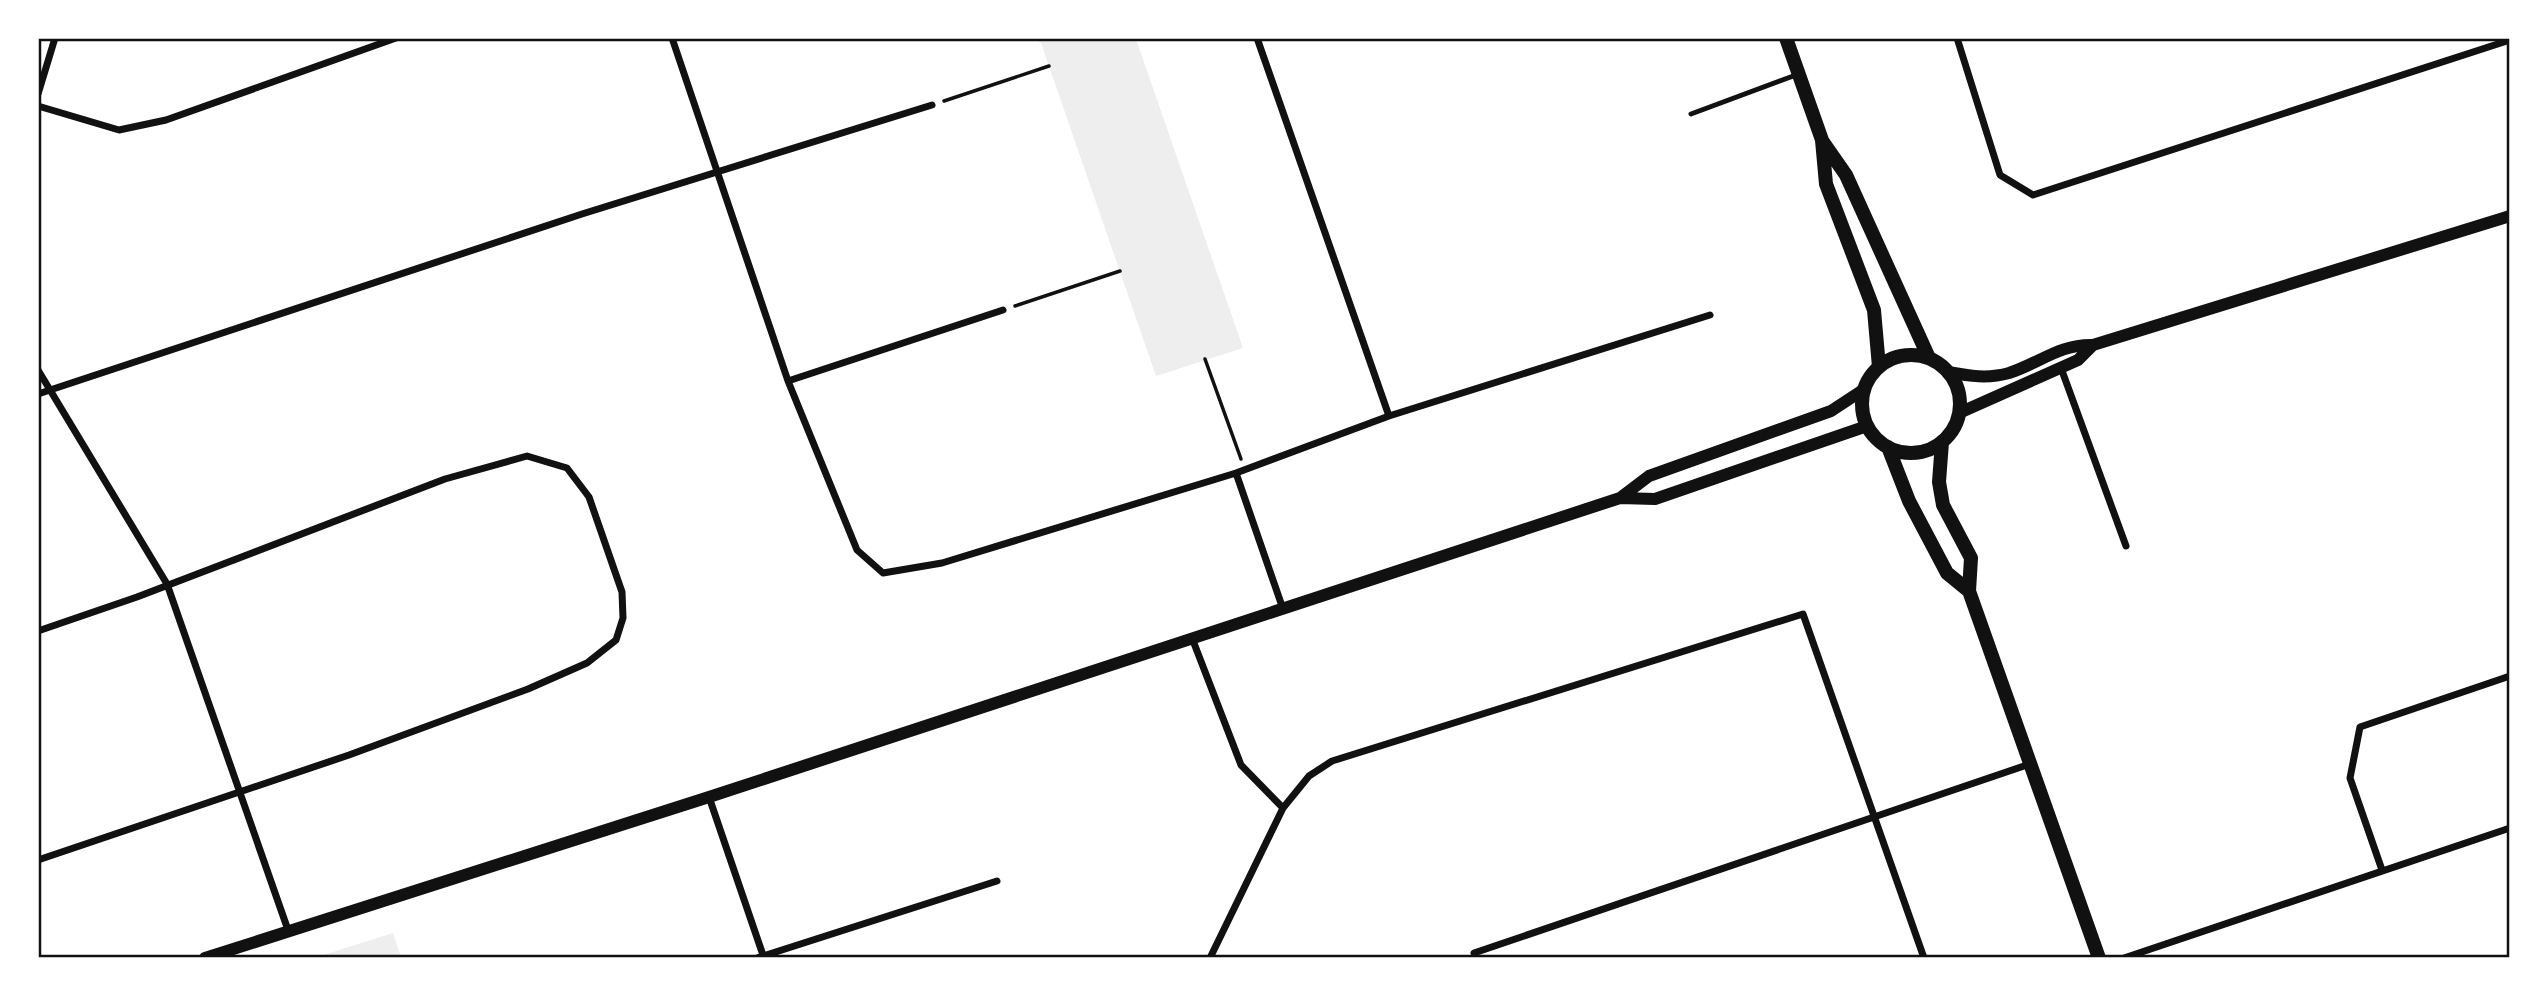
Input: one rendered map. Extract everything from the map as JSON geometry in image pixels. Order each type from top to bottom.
[{"type":"main road","points":[[1786,38],[1822,140],[1846,175],[1929,358]]},
{"type":"main road","points":[[1822,140],[1825,184],[1874,310],[1879,367]]},
{"type":"main road","points":[[1913,355],[1929,358],[1948,372],[1959,396],[1959,413],[1953,429],[1942,442],[1927,450],[1912,453],[1888,447],[1871,434],[1867,426],[1861,405],[1863,390],[1879,367],[1896,357],[1913,355]]},
{"type":"main road","points":[[1942,442],[1939,482],[1943,505],[1971,558],[1969,591],[2099,957]]},
{"type":"main road","points":[[1888,447],[1909,501],[1947,573],[1969,591]]},
{"type":"street","points":[[38,94],[55,38]]},
{"type":"street","points":[[38,106],[119,130],[166,120],[396,38]]},
{"type":"street","points":[[672,38],[788,381],[858,550],[883,573],[942,563],[1236,473],[1388,416],[1710,315]]},
{"type":"street","points":[[1257,38],[1388,416]]},
{"type":"street","points":[[1957,38],[2000,175],[2033,195],[2510,40]]},
{"type":"street","points":[[38,394],[716,171],[932,105]]},
{"type":"street","points":[[1948,372],[1980,378],[2009,373],[2072,345],[2093,345],[2510,216]]},
{"type":"street","points":[[788,381],[1003,310]]},
{"type":"street","points":[[1959,413],[2078,360],[2093,345]]},
{"type":"street","points":[[2061,368],[2126,546]]},
{"type":"street","points":[[38,370],[167,584],[288,930]]},
{"type":"street","points":[[205,957],[709,797],[1620,498],[1649,476],[1831,411],[1863,390]]},
{"type":"street","points":[[1620,498],[1655,499],[1867,426]]},
{"type":"street","points":[[38,631],[445,479],[527,456],[567,468],[589,497],[622,592],[623,618],[616,640],[587,663],[528,689],[242,793],[38,860]]},
{"type":"street","points":[[1236,473],[1283,610]]},
{"type":"street","points":[[1210,957],[1283,808],[1309,776],[1332,761],[1803,614],[1924,957]]},
{"type":"street","points":[[1192,638],[1241,765],[1283,808]]},
{"type":"street","points":[[2382,870],[2350,778],[2360,727],[2510,676]]},
{"type":"street","points":[[1474,953],[2032,763]]},
{"type":"street","points":[[709,797],[761,957],[997,881]]},
{"type":"street","points":[[2124,957],[2510,828]]},
{"type":"lane","points":[[1691,114],[1799,74]]},
{"type":"path","points":[[932,105],[1049,66]]},
{"type":"path","points":[[1003,310],[1120,271]]},
{"type":"path","points":[[1205,359],[1245,469]]},
{"type":"shaded area","points":[[1034,39],[1136,39],[1243,348],[1156,376],[1041,43]]},
{"type":"shaded area","points":[[393,933],[401,957],[317,957]]}]
